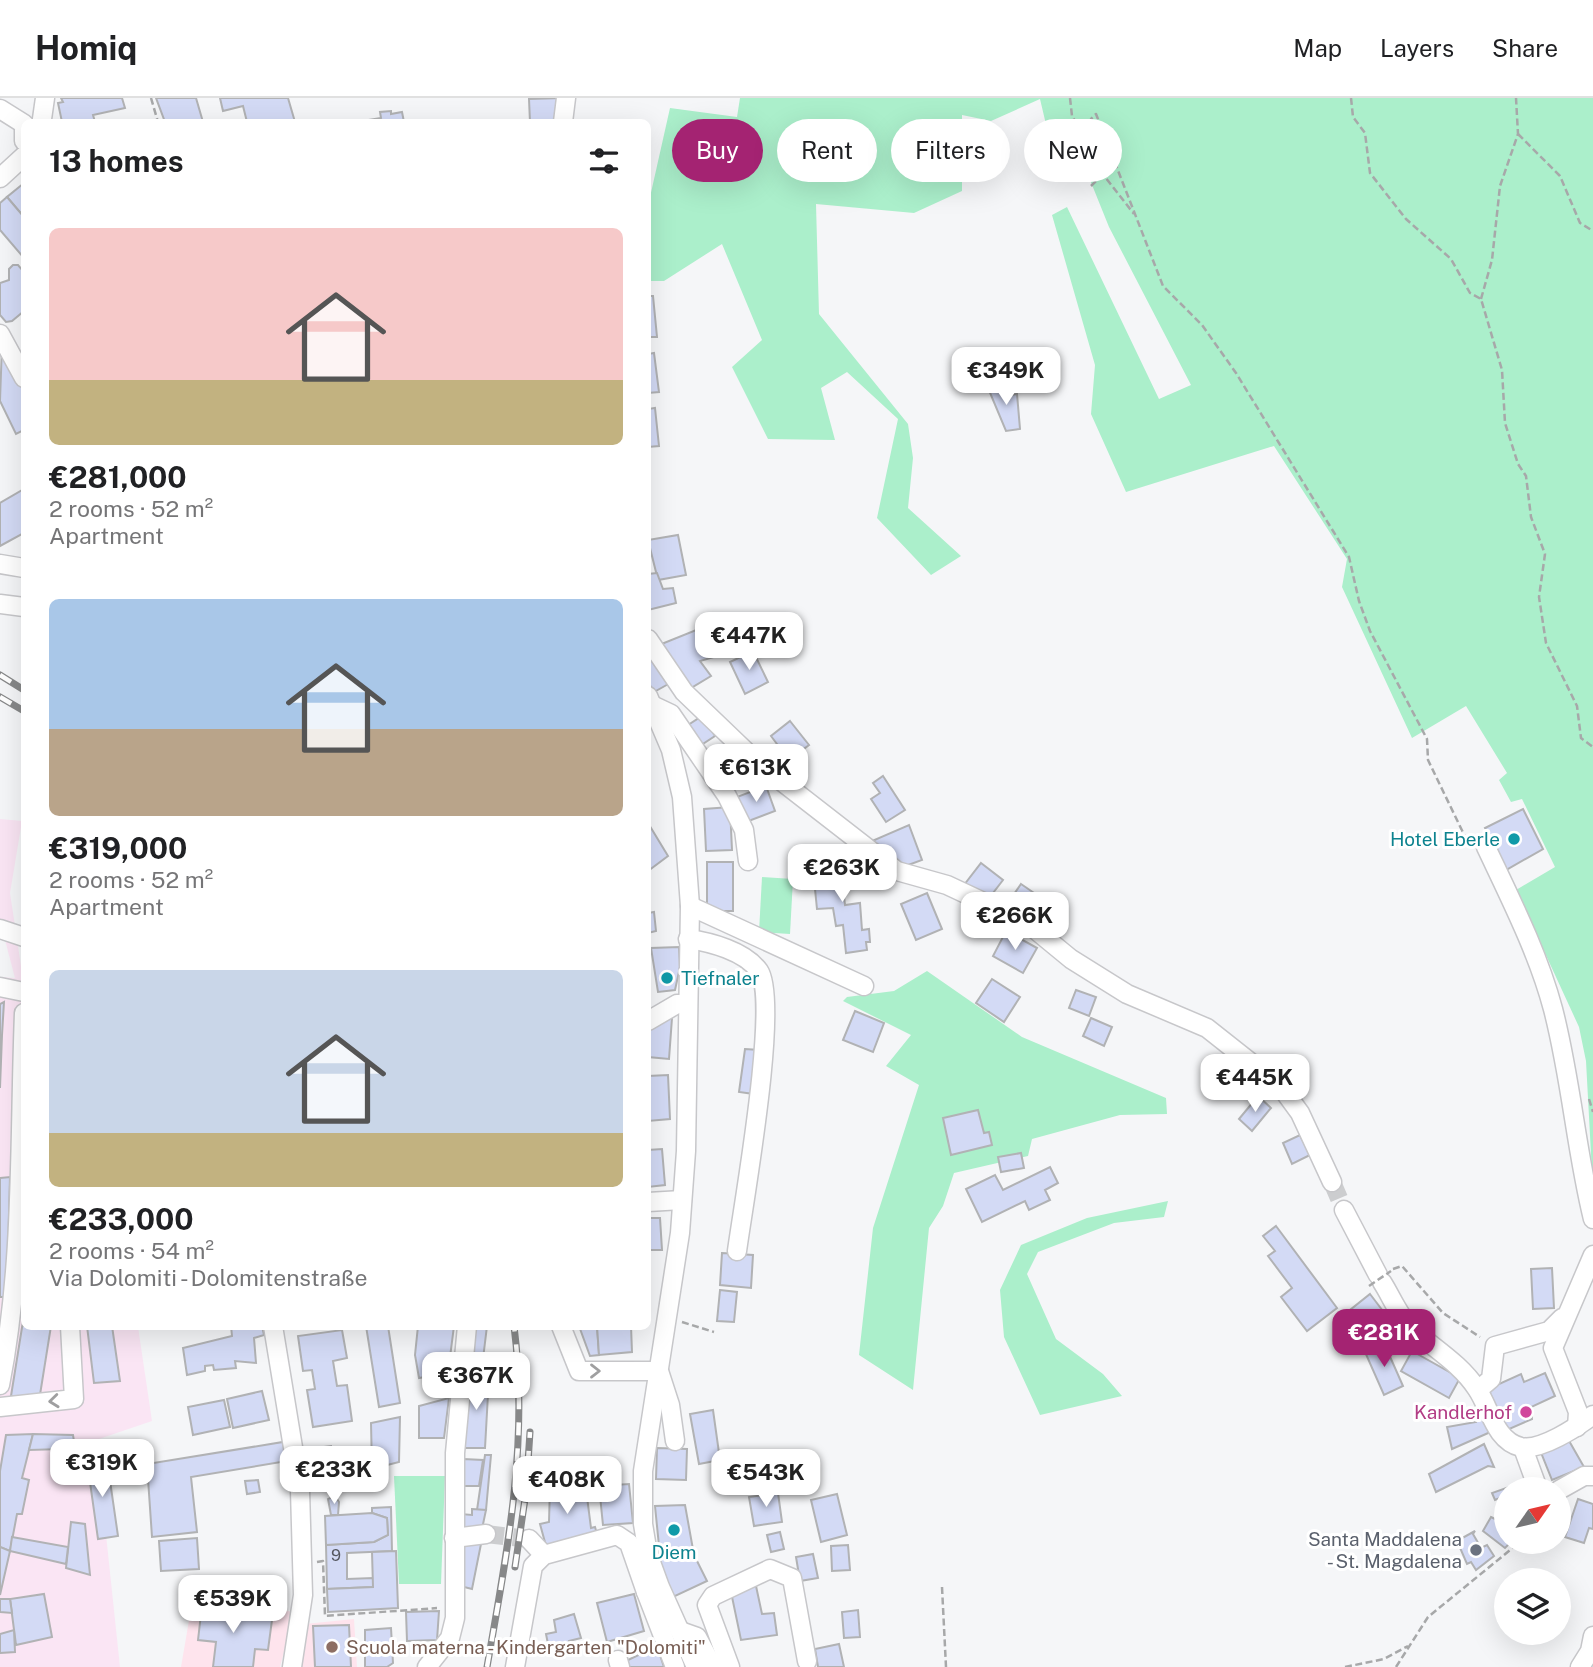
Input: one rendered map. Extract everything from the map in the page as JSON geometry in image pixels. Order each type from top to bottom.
[{"type":"street","points":[[38,119],[46,98]]},
{"type":"street","points":[[563,119],[566,98]]},
{"type":"street","points":[[0,109],[28,119]]},
{"type":"street","points":[[0,178],[21,159]]},
{"type":"street","points":[[0,334],[21,372]]},
{"type":"street","points":[[0,564],[21,568]]},
{"type":"street","points":[[0,604],[21,607]]},
{"type":"street","points":[[651,643],[684,692],[758,763],[897,871],[947,885],[1026,922],[1071,958],[1127,994],[1207,1028],[1281,1087],[1300,1113],[1332,1182]]},
{"type":"street","points":[[651,702],[671,714],[727,796],[744,830],[748,861]]},
{"type":"street","points":[[651,703],[671,750],[682,797],[690,905],[686,1151],[682,1200],[668,1320],[643,1471],[643,1524],[653,1590],[675,1667]]},
{"type":"street","points":[[1478,847],[1544,977],[1554,1012],[1578,1156],[1593,1219]]},
{"type":"street","points":[[690,905],[864,986]]},
{"type":"street","points":[[0,929],[21,936]]},
{"type":"street","points":[[688,939],[721,947],[742,958],[760,972],[765,995],[760,1095],[737,1251]]},
{"type":"street","points":[[0,986],[21,991]]},
{"type":"street","points":[[651,1019],[677,1004],[687,1004]]},
{"type":"street","points":[[651,1202],[682,1200]]},
{"type":"street","points":[[1344,1210],[1380,1279],[1409,1326],[1446,1355],[1478,1390],[1499,1432],[1509,1443],[1524,1448],[1552,1440],[1593,1415]]},
{"type":"street","points":[[0,1385],[21,1239]]},
{"type":"street","points":[[1577,1427],[1578,1412],[1553,1349],[1593,1255]]},
{"type":"street","points":[[1478,1390],[1491,1379],[1495,1346],[1549,1331],[1567,1316]]},
{"type":"street","points":[[0,1407],[74,1399],[70,1330]]},
{"type":"street","points":[[274,1330],[300,1490],[303,1595],[292,1667]]},
{"type":"street","points":[[427,1667],[450,1638],[455,1607],[455,1453],[467,1330]]},
{"type":"street","points":[[563,1330],[579,1371],[659,1371]]},
{"type":"street","points":[[659,1371],[670,1405],[675,1441]]},
{"type":"street","points":[[1524,1448],[1534,1477]]},
{"type":"street","points":[[1572,1482],[1584,1475],[1593,1476]]},
{"type":"street","points":[[454,1538],[486,1534]]},
{"type":"street","points":[[515,1667],[533,1566],[544,1555],[617,1535],[629,1543],[653,1590],[680,1631],[696,1667]]},
{"type":"street","points":[[529,1539],[544,1555]]},
{"type":"street","points":[[730,1667],[707,1605],[713,1595],[770,1569],[792,1578],[807,1661]]},
{"type":"street","points":[[680,1631],[697,1637],[713,1667]]},
{"type":"street","points":[[1580,1667],[1590,1651],[1593,1636]]},
{"type":"path","points":[[151,98],[157,119]]},
{"type":"path","points":[[1070,98],[1074,119]]},
{"type":"path","points":[[1351,98],[1353,117],[1365,133],[1370,173],[1406,219],[1451,258],[1469,293],[1481,299]]},
{"type":"path","points":[[1516,98],[1518,134],[1500,186],[1492,260],[1481,299],[1502,370],[1505,423],[1518,464],[1526,476],[1531,517],[1545,554],[1539,597],[1546,643],[1577,706],[1581,738],[1593,747]]},
{"type":"path","points":[[1518,134],[1560,176],[1580,223],[1593,231]]},
{"type":"path","points":[[1122,181],[1163,286],[1202,325],[1236,373],[1333,527],[1354,568],[1359,601],[1375,644],[1427,740],[1428,760],[1478,847]]},
{"type":"path","points":[[1091,186],[1095,182]]},
{"type":"path","points":[[1110,182],[1136,217]]},
{"type":"path","points":[[1360,1291],[1402,1266],[1443,1313],[1495,1346]]},
{"type":"path","points":[[668,1320],[714,1332]]},
{"type":"path","points":[[1396,1667],[1428,1617],[1505,1554]]},
{"type":"path","points":[[302,1565],[323,1561],[324,1616],[455,1607]]},
{"type":"path","points":[[942,1587],[946,1667]]},
{"type":"path","points":[[1345,1667],[1384,1659],[1411,1645]]},
{"type":"shaded area","points":[[0,819],[21,821],[10,893],[21,966],[21,1330],[138,1330],[152,1421],[96,1440],[120,1667],[0,1667],[0,977],[15,978],[5,940],[0,938]]},
{"type":"shaded area","points":[[193,1597],[294,1612],[280,1667],[181,1667]]},
{"type":"shaded area","name":"Scuola materna - Kindergarten \"Dolomiti\"","points":[[354,1619],[357,1667],[297,1667],[305,1624]]},
{"type":"green space","points":[[740,98],[1593,98],[1593,1191],[1586,1061],[1579,1027],[1516,890],[1555,867],[1522,799],[1511,802],[1499,780],[1507,773],[1466,706],[1412,738],[1342,587],[1347,559],[1274,446],[1126,492],[1091,414],[1095,365],[1052,215],[1067,207],[1159,399],[1191,385],[1109,227],[1091,182],[1122,182],[1122,119],[1045,119],[1040,99],[995,119],[962,115],[962,119],[891,119],[891,182],[962,182],[962,191],[914,213],[816,204],[819,314],[908,424],[913,458],[908,508],[961,556],[931,575],[877,518],[898,419],[847,372],[821,388],[835,440],[768,439],[732,367],[762,340],[722,244],[664,281],[651,281],[651,193],[670,108],[737,117]]},
{"type":"green space","points":[[762,877],[793,879],[790,934],[759,932]]},
{"type":"green space","points":[[927,971],[1022,1037],[1166,1098],[1167,1114],[1120,1115],[1032,1139],[1028,1156],[954,1173],[943,1206],[929,1228],[913,1390],[859,1355],[873,1228],[919,1085],[886,1066],[911,1035],[843,1001],[847,997],[894,991]]},
{"type":"green space","points":[[1168,1201],[1164,1217],[1114,1223],[1038,1252],[1027,1274],[1056,1339],[1103,1374],[1122,1396],[1040,1415],[1004,1337],[1000,1290],[1021,1245],[1087,1218]]},
{"type":"green space","points":[[394,1476],[445,1476],[441,1584],[399,1584]]},
{"type":"building","points":[[61,98],[122,98],[125,108],[93,115],[94,119],[61,119],[58,103],[63,102]]},
{"type":"building","points":[[156,98],[196,98],[202,119],[164,119]]},
{"type":"building","points":[[220,98],[288,98],[294,119],[246,119],[243,106],[223,111]]},
{"type":"building","points":[[563,98],[560,119],[530,119],[529,99]]},
{"type":"building","points":[[380,112],[402,112],[403,119],[375,119],[381,118]]},
{"type":"building","points":[[21,185],[21,213],[7,197]]},
{"type":"building","points":[[7,197],[21,213],[21,254],[0,230],[0,203]]},
{"type":"building","points":[[13,265],[21,268],[21,314],[6,322],[0,315],[0,283],[9,280],[9,269]]},
{"type":"building","points":[[651,296],[653,296],[657,337],[651,337]]},
{"type":"building","points":[[2,344],[21,382],[21,432],[16,434],[0,401]]},
{"type":"building","points":[[654,353],[659,392],[651,393],[651,354]]},
{"type":"building","points":[[1000,382],[1011,395],[1017,394],[1020,429],[1006,431],[988,388]]},
{"type":"building","points":[[655,408],[659,446],[651,447],[651,409]]},
{"type":"building","points":[[21,491],[21,535],[0,546],[0,503]]},
{"type":"building","points":[[678,535],[686,575],[658,580],[651,552],[651,540]]},
{"type":"building","points":[[657,573],[663,589],[673,588],[676,603],[651,609],[651,574]]},
{"type":"building","points":[[716,622],[727,653],[700,661],[711,676],[686,691],[659,645]]},
{"type":"building","points":[[651,649],[672,682],[654,692],[651,687]]},
{"type":"building","points":[[753,651],[768,682],[745,694],[730,662]]},
{"type":"building","points":[[702,716],[715,736],[695,749],[682,729]]},
{"type":"building","points":[[790,721],[809,745],[789,760],[771,736]]},
{"type":"building","points":[[737,752],[754,778],[731,792],[715,766]]},
{"type":"building","points":[[883,776],[905,810],[886,822],[871,799],[880,793],[873,783]]},
{"type":"building","points":[[766,786],[775,811],[746,822],[737,797]]},
{"type":"building","points":[[730,807],[732,850],[706,851],[704,809]]},
{"type":"building","name":"Hotel Eberle","points":[[1523,809],[1543,849],[1506,870],[1485,828]]},
{"type":"building","points":[[909,825],[922,860],[900,868],[872,841]]},
{"type":"building","points":[[651,828],[668,856],[651,869]]},
{"type":"building","points":[[845,853],[847,879],[838,879],[838,887],[843,887],[845,905],[860,903],[862,930],[869,929],[870,942],[866,942],[867,950],[846,953],[843,925],[836,926],[833,908],[817,909],[815,889],[825,888],[822,855]]},
{"type":"building","points":[[707,862],[733,862],[733,911],[707,911]]},
{"type":"building","points":[[981,863],[1003,880],[986,902],[964,885]]},
{"type":"building","points":[[1021,884],[1053,906],[1043,922],[1010,900]]},
{"type":"building","points":[[927,893],[942,929],[916,940],[901,904]]},
{"type":"building","points":[[651,912],[654,912],[656,931],[651,932]]},
{"type":"building","points":[[1006,931],[1037,948],[1023,973],[993,956]]},
{"type":"building","name":"Tiefnaler","points":[[679,947],[680,967],[675,990],[658,992],[651,948]]},
{"type":"building","points":[[992,979],[1020,997],[1004,1022],[976,1003]]},
{"type":"building","points":[[1076,990],[1096,997],[1089,1016],[1069,1008]]},
{"type":"building","points":[[4,1002],[2,1035],[0,1088],[0,1004]]},
{"type":"building","points":[[855,1011],[884,1023],[873,1052],[843,1040]]},
{"type":"building","points":[[665,1018],[672,1018],[669,1059],[651,1057],[651,1028]]},
{"type":"building","points":[[1091,1018],[1112,1027],[1104,1046],[1083,1036]]},
{"type":"building","points":[[745,1049],[759,1050],[754,1094],[739,1092]]},
{"type":"building","points":[[668,1075],[670,1119],[651,1121],[651,1076]]},
{"type":"building","points":[[1258,1096],[1271,1108],[1252,1131],[1239,1119]]},
{"type":"building","points":[[978,1110],[984,1133],[989,1132],[992,1145],[951,1155],[943,1118]]},
{"type":"building","points":[[1300,1135],[1310,1155],[1292,1164],[1283,1143]]},
{"type":"building","points":[[662,1149],[665,1185],[651,1187],[651,1150]]},
{"type":"building","points":[[1021,1153],[1024,1168],[1001,1172],[998,1157]]},
{"type":"building","points":[[1050,1167],[1058,1183],[1045,1190],[1050,1200],[1029,1210],[1025,1201],[982,1222],[966,1189],[995,1175],[1003,1190]]},
{"type":"building","points":[[10,1177],[7,1297],[0,1297],[0,1178]]},
{"type":"building","points":[[651,1218],[660,1218],[662,1250],[651,1250]]},
{"type":"building","points":[[1276,1226],[1337,1308],[1307,1331],[1281,1297],[1292,1288],[1268,1256],[1275,1251],[1263,1236]]},
{"type":"building","points":[[722,1253],[753,1255],[751,1288],[720,1285]]},
{"type":"building","points":[[1552,1268],[1554,1308],[1533,1309],[1531,1269]]},
{"type":"building","points":[[720,1290],[737,1292],[734,1322],[717,1321]]},
{"type":"building","points":[[1370,1294],[1389,1319],[1370,1334],[1350,1310]]},
{"type":"building","points":[[22,1330],[50,1330],[39,1401],[11,1396]]},
{"type":"building","points":[[87,1330],[113,1330],[120,1381],[94,1383]]},
{"type":"building","points":[[231,1330],[263,1330],[264,1335],[254,1338],[256,1363],[235,1361],[236,1368],[214,1370],[213,1365],[205,1366],[205,1371],[187,1375],[183,1348],[232,1336]]},
{"type":"building","points":[[342,1330],[347,1358],[333,1361],[337,1386],[347,1385],[352,1421],[313,1427],[307,1390],[315,1389],[312,1370],[303,1371],[298,1336]]},
{"type":"building","points":[[367,1330],[389,1330],[400,1403],[379,1407]]},
{"type":"building","points":[[418,1330],[453,1330],[448,1373],[419,1378],[415,1355]]},
{"type":"building","points":[[475,1330],[487,1330],[482,1367],[470,1364]]},
{"type":"building","points":[[580,1330],[597,1330],[599,1355],[590,1356]]},
{"type":"building","points":[[597,1330],[631,1330],[632,1352],[599,1355]]},
{"type":"building","points":[[1384,1343],[1403,1386],[1384,1395],[1365,1352]]},
{"type":"building","points":[[1412,1351],[1460,1378],[1449,1398],[1401,1371]]},
{"type":"building","points":[[1545,1373],[1555,1396],[1531,1407],[1532,1419],[1507,1430],[1488,1389],[1521,1374],[1524,1382]]},
{"type":"building","points":[[467,1376],[489,1376],[485,1448],[464,1448]]},
{"type":"building","points":[[262,1391],[269,1420],[233,1428],[227,1399]]},
{"type":"building","points":[[449,1398],[444,1438],[419,1438],[419,1406]]},
{"type":"building","points":[[224,1400],[230,1427],[193,1435],[188,1407]]},
{"type":"building","points":[[713,1410],[720,1460],[699,1464],[690,1414]]},
{"type":"building","points":[[1475,1413],[1485,1413],[1495,1430],[1452,1449],[1447,1427],[1476,1422]]},
{"type":"building","points":[[400,1417],[399,1462],[372,1469],[371,1423]]},
{"type":"building","points":[[33,1434],[22,1478],[29,1480],[22,1514],[17,1514],[10,1551],[0,1547],[0,1471],[6,1435]]},
{"type":"building","points":[[33,1434],[73,1435],[77,1460],[65,1461],[63,1449],[29,1450]]},
{"type":"building","points":[[1568,1439],[1584,1467],[1559,1477],[1551,1477],[1540,1450]]},
{"type":"building","points":[[283,1442],[287,1461],[191,1477],[197,1532],[152,1537],[147,1464]]},
{"type":"building","points":[[1484,1444],[1494,1467],[1488,1466],[1436,1492],[1429,1474]]},
{"type":"building","points":[[331,1446],[335,1486],[323,1487],[322,1477],[307,1478],[305,1460],[316,1459],[315,1448]]},
{"type":"building","points":[[657,1448],[687,1449],[686,1480],[656,1479]]},
{"type":"building","points":[[485,1455],[491,1455],[486,1510],[477,1510]]},
{"type":"building","points":[[463,1459],[483,1460],[479,1486],[461,1486]]},
{"type":"building","points":[[107,1460],[118,1536],[98,1539],[87,1461]]},
{"type":"building","points":[[258,1480],[260,1492],[247,1494],[245,1481]]},
{"type":"building","points":[[629,1484],[633,1523],[603,1525],[599,1486]]},
{"type":"building","points":[[550,1486],[586,1489],[591,1528],[595,1527],[597,1534],[546,1546],[540,1524],[549,1522]]},
{"type":"building","points":[[778,1493],[782,1522],[754,1526],[749,1497]]},
{"type":"building","points":[[837,1494],[847,1535],[821,1542],[811,1500]]},
{"type":"building","points":[[335,1496],[339,1502],[338,1515],[331,1515],[328,1499]]},
{"type":"building","points":[[1578,1499],[1593,1504],[1593,1529],[1589,1528],[1584,1543],[1572,1539],[1572,1517]]},
{"type":"building","name":"Diem","points":[[685,1505],[694,1555],[707,1581],[673,1597],[661,1566],[655,1506]]},
{"type":"building","points":[[391,1507],[392,1551],[347,1553],[347,1579],[373,1578],[373,1587],[327,1589],[326,1545],[374,1542],[388,1535],[387,1518],[372,1513],[372,1508]]},
{"type":"building","points":[[472,1509],[486,1510],[482,1529],[462,1532],[461,1514],[472,1515]]},
{"type":"building","points":[[372,1513],[387,1518],[388,1535],[374,1542],[326,1545],[325,1516]]},
{"type":"building","points":[[1491,1517],[1494,1518],[1494,1540],[1483,1531]]},
{"type":"building","points":[[71,1522],[85,1524],[90,1575],[66,1568]]},
{"type":"building","name":"Santa Maddalena - St. Magdalena","points":[[1475,1531],[1473,1534],[1481,1548],[1487,1545],[1494,1556],[1476,1570],[1471,1562],[1467,1564],[1458,1543],[1455,1542]]},
{"type":"building","points":[[780,1532],[784,1549],[771,1552],[767,1535]]},
{"type":"building","points":[[12,1537],[68,1547],[66,1564],[10,1551]]},
{"type":"building","points":[[197,1538],[199,1569],[161,1571],[159,1541]]},
{"type":"building","points":[[482,1539],[472,1589],[464,1587],[460,1543]]},
{"type":"building","points":[[848,1545],[850,1570],[832,1571],[831,1546]]},
{"type":"building","points":[[0,1547],[10,1551],[0,1595]]},
{"type":"building","points":[[396,1551],[398,1608],[328,1612],[327,1589],[373,1587],[372,1552]]},
{"type":"building","points":[[813,1554],[818,1578],[800,1581],[796,1557]]},
{"type":"building","points":[[756,1586],[762,1614],[774,1613],[777,1635],[741,1640],[731,1592]]},
{"type":"building","points":[[277,1587],[278,1598],[267,1598],[266,1588]]},
{"type":"building","points":[[44,1594],[52,1637],[16,1645],[10,1599]]},
{"type":"building","points":[[634,1594],[644,1631],[607,1642],[597,1603]]},
{"type":"building","points":[[203,1597],[226,1600],[224,1614],[272,1620],[268,1650],[255,1649],[253,1667],[213,1667],[216,1642],[198,1640]]},
{"type":"building","points":[[0,1599],[10,1599],[12,1613],[0,1612]]},
{"type":"building","points":[[858,1610],[860,1637],[844,1638],[842,1612]]},
{"type":"building","points":[[439,1611],[437,1640],[407,1641],[406,1612]]},
{"type":"building","points":[[574,1614],[581,1638],[569,1641],[571,1650],[550,1654],[546,1634],[556,1632],[554,1620]]},
{"type":"building","name":"Scuola materna - Kindergarten \"Dolomiti\"","points":[[349,1625],[351,1667],[315,1667],[313,1626]]},
{"type":"building","points":[[391,1628],[393,1663],[387,1667],[365,1667],[365,1630]]},
{"type":"building","points":[[14,1630],[15,1652],[0,1653],[0,1634]]},
{"type":"building","points":[[839,1644],[844,1667],[818,1667],[815,1649]]},
{"type":"building","points":[[657,1646],[664,1667],[629,1667],[626,1661]]},
{"type":"tunnel","points":[[1332,1182],[1344,1210]]},
{"type":"tunnel","points":[[486,1534],[529,1539]]},
{"type":"railway","points":[[0,675],[21,688]]},
{"type":"railway","points":[[0,697],[21,709]]},
{"type":"railway","points":[[487,1667],[514,1497],[519,1412],[514,1330]]},
{"type":"railway","points":[[515,1567],[526,1492],[530,1432]]},
{"type":"place","name":"Hotel Eberle","points":[[1514,839]]},
{"type":"place","name":"Tiefnaler","points":[[667,978]]},
{"type":"place","name":"Kandlerhof","points":[[1526,1412]]},
{"type":"place","name":"Diem","points":[[674,1530]]},
{"type":"place","name":"Santa Maddalena - St. Magdalena","points":[[1476,1550]]},
{"type":"place","name":"Scuola materna - Kindergarten \"Dolomiti\"","points":[[332,1647]]}]
